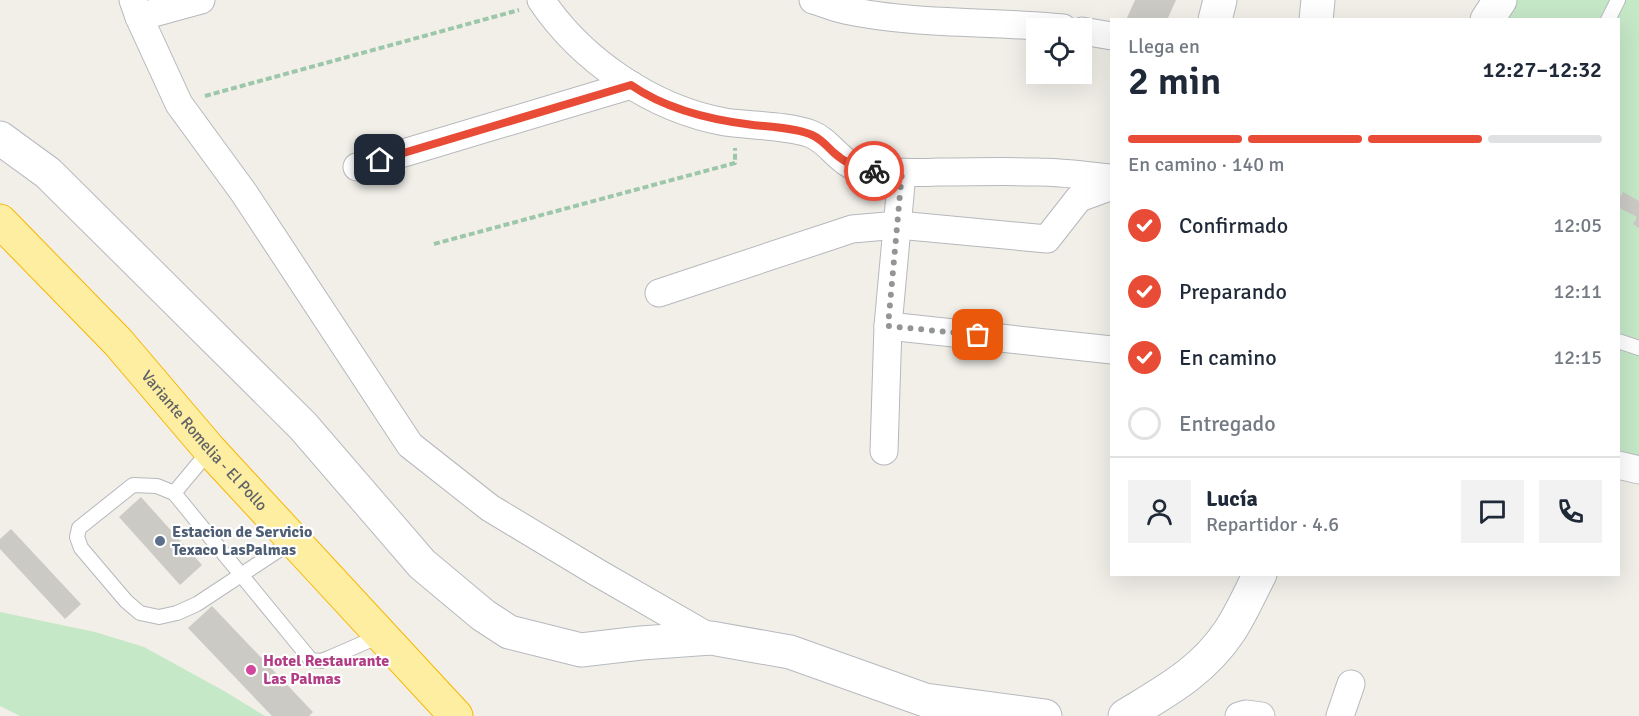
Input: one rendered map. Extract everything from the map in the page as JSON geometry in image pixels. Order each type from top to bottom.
[{"type":"highway","name":"Variante Romelia - El Pollo","points":[[0,221],[118,342],[210,450],[456,716]]},
{"type":"main road","points":[[1216,18],[1220,0]]},
{"type":"main road","points":[[1220,0],[1222,18]]},
{"type":"main road","points":[[1316,18],[1318,0]]},
{"type":"main road","points":[[1488,18],[1500,0]]},
{"type":"main road","points":[[0,138],[48,173],[303,426],[422,564],[483,615],[509,632],[581,650],[711,638],[790,652],[925,700],[1045,716]]},
{"type":"main road","points":[[1125,716],[1180,683],[1207,659],[1229,631],[1259,576]]},
{"type":"street","points":[[201,0],[136,9],[179,104],[244,193],[410,445],[490,508],[711,638]]},
{"type":"street","points":[[813,0],[843,9],[886,17],[1026,26]]},
{"type":"street","points":[[542,2],[552,18],[571,38],[606,67],[631,85],[666,104],[700,116],[811,134],[824,142],[848,164],[863,170],[1042,172],[1110,178]]},
{"type":"street","points":[[1092,33],[1110,36]]},
{"type":"street","points":[[357,167],[631,85]]},
{"type":"street","points":[[884,451],[888,326],[902,172]]},
{"type":"street","points":[[658,293],[852,229],[898,225],[1047,239],[1079,198],[1110,187]]},
{"type":"street","points":[[888,326],[1110,350]]},
{"type":"street","points":[[1620,465],[1639,470]]},
{"type":"street","points":[[1340,716],[1351,684]]},
{"type":"street","points":[[1239,716],[1246,714],[1262,716]]},
{"type":"lane","points":[[1609,18],[1618,0]]},
{"type":"lane","points":[[1620,342],[1639,348]]},
{"type":"lane","points":[[174,494],[210,450]]},
{"type":"lane","points":[[294,540],[241,575],[197,604],[177,613],[159,617],[140,613],[126,601],[81,548],[77,537],[78,528],[133,485],[157,486],[174,494],[241,575],[311,660],[321,661],[382,635]]},
{"type":"path","points":[[179,104],[542,2]]},
{"type":"path","points":[[434,244],[735,163],[735,123]]},
{"type":"green space","points":[[1500,0],[1639,0],[1639,470],[1620,465],[1620,18],[1488,18]]},
{"type":"green space","points":[[0,612],[95,632],[144,647],[265,716],[20,716],[0,706]]},
{"type":"building","points":[[1135,0],[1176,0],[1168,18],[1127,18]]},
{"type":"building","points":[[1623,192],[1639,201],[1639,228],[1633,224],[1637,217],[1620,208],[1620,197]]},
{"type":"building","name":"Estacion de Servicio Texaco LasPalmas","points":[[141,497],[202,565],[180,585],[119,517]]},
{"type":"building","points":[[11,529],[81,604],[65,619],[0,549],[0,539]]},
{"type":"building","name":"Hotel Restaurante Las Palmas","points":[[212,606],[313,712],[309,716],[272,716],[188,628]]},
{"type":"way so far","points":[[874,171],[902,172],[888,326],[978,335]]},
{"type":"place","name":"Estacion de Servicio Texaco LasPalmas","points":[[160,541]]},
{"type":"place","name":"Hotel Restaurante Las Palmas","points":[[251,670]]},
{"type":"route","points":[[380,160],[631,85],[666,104],[700,116],[811,134],[824,142],[848,164],[863,170],[874,171]]}]
